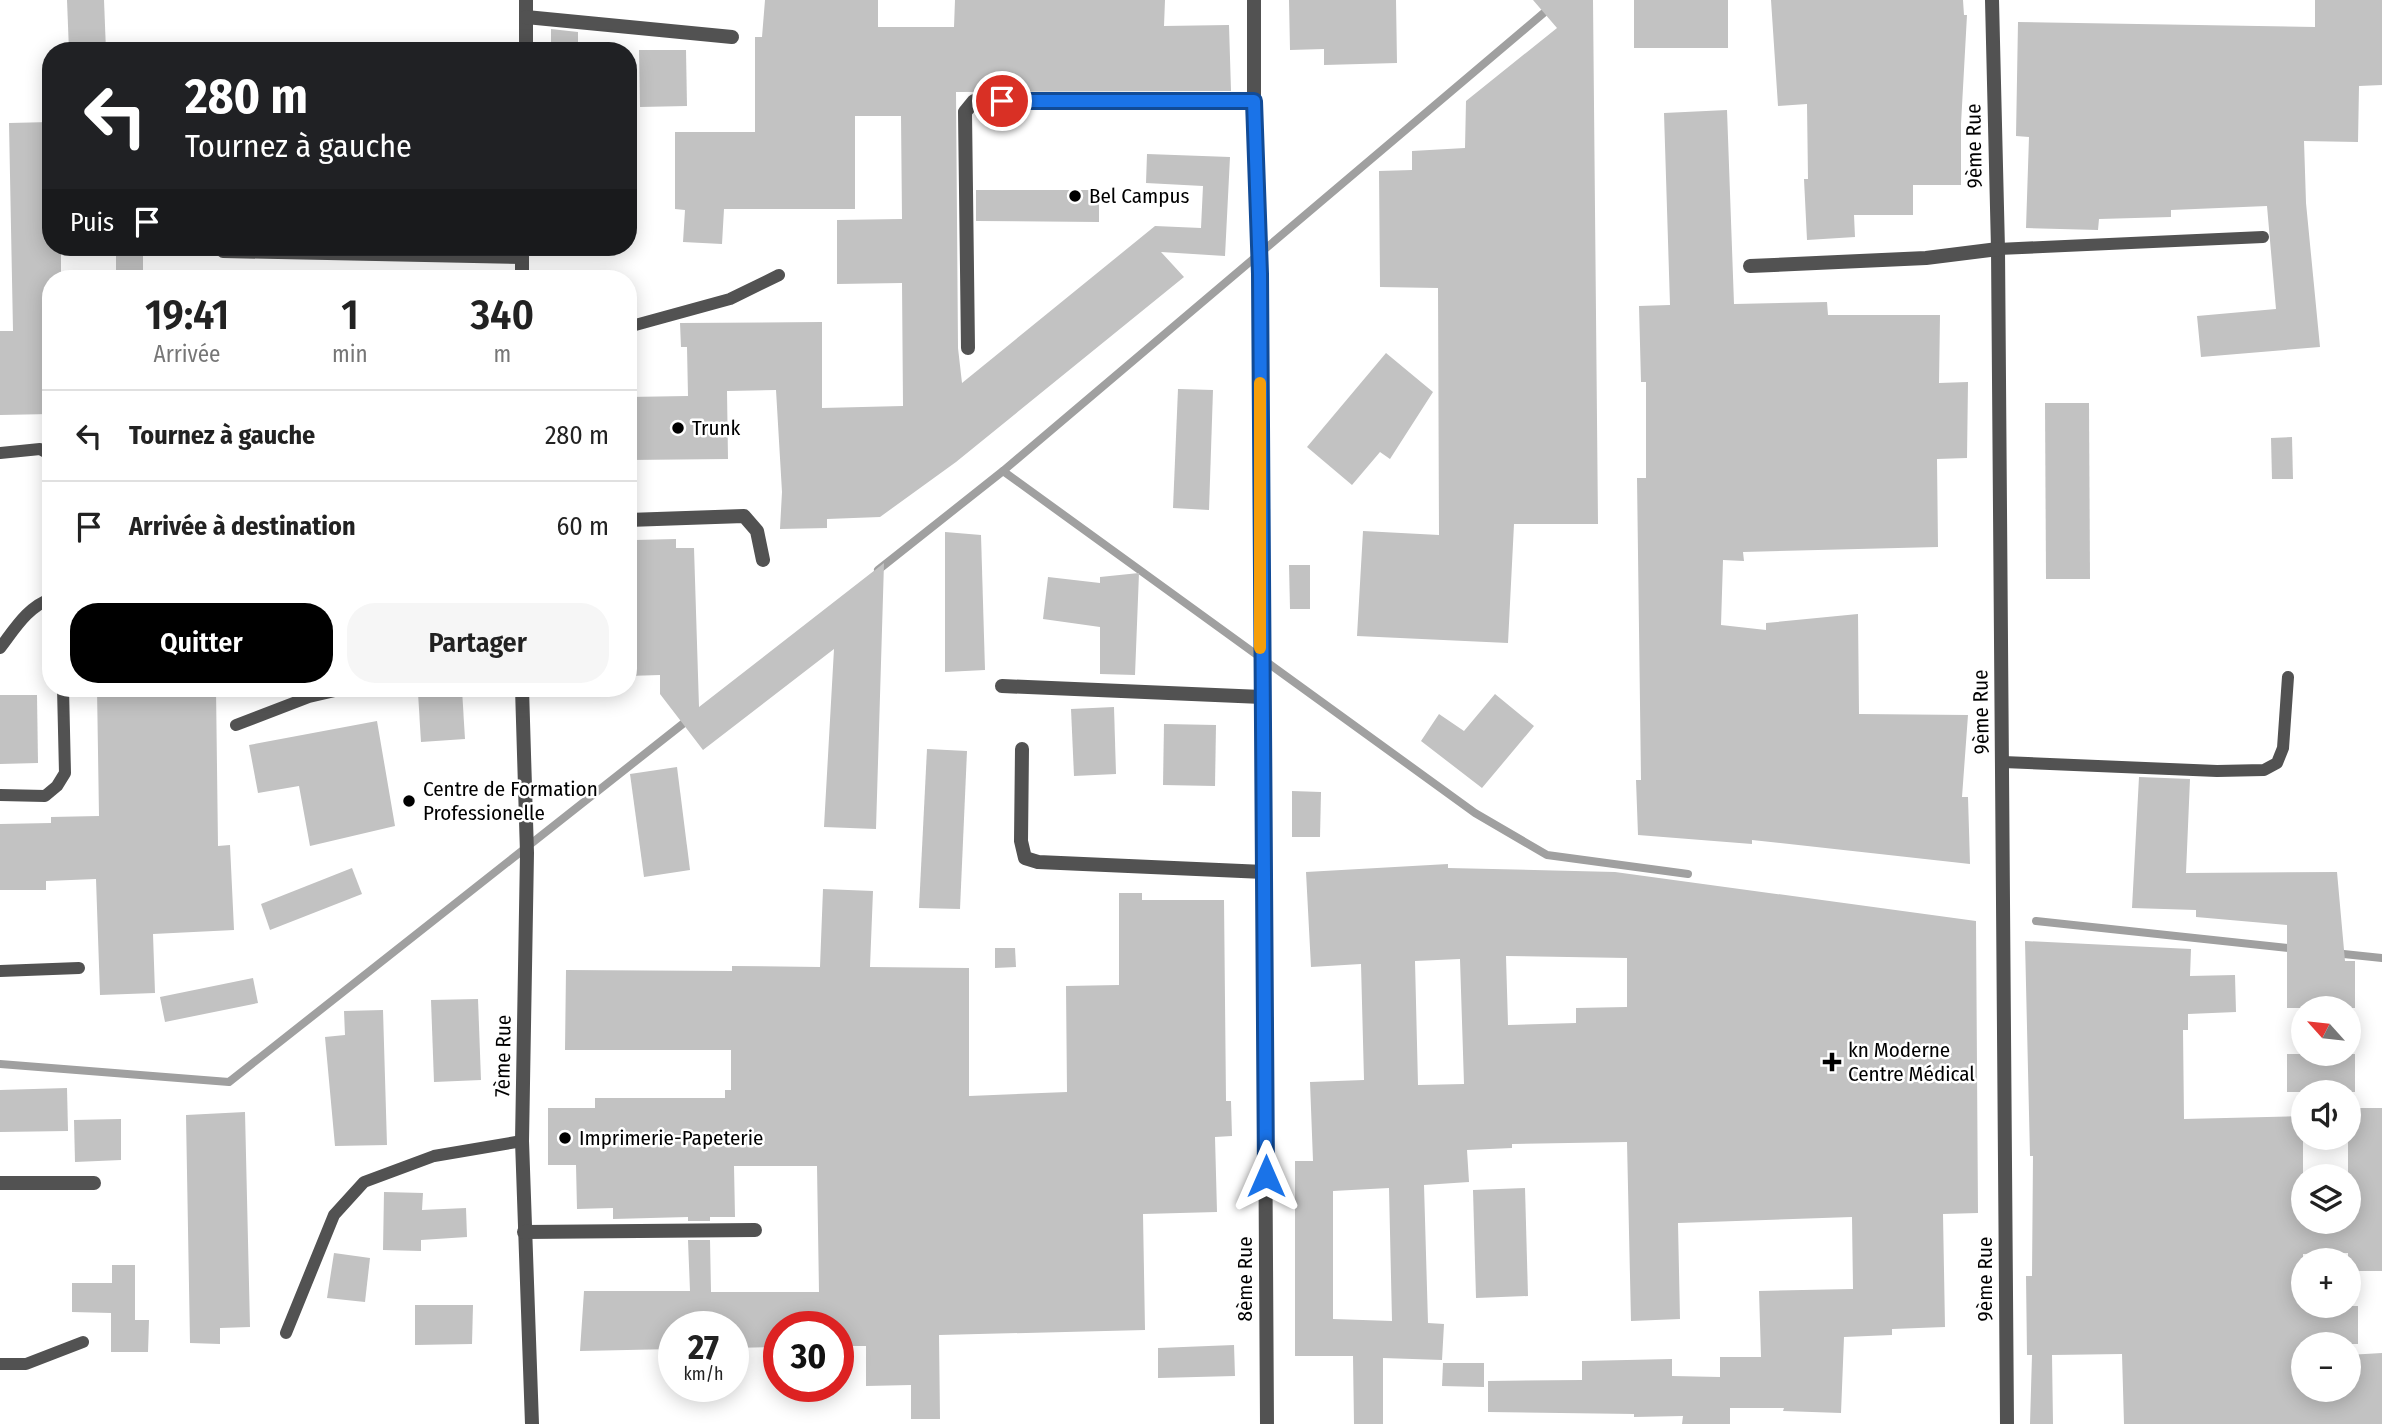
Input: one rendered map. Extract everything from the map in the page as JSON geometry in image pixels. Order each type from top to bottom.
[{"type":"street","points":[[526,0],[526,42]]},
{"type":"street","name":"8ème Rue","points":[[1254,0],[1256,221],[1260,274],[1260,661],[1267,1424]]},
{"type":"street","name":"9ème Rue","points":[[1992,0],[1998,249],[2007,1424]]},
{"type":"street","points":[[526,17],[732,37]]},
{"type":"street","points":[[968,348],[965,112],[968,104],[974,101],[1254,101]]},
{"type":"street","points":[[1750,266],[1926,258],[1998,249]]},
{"type":"street","points":[[637,520],[744,516],[757,531],[763,560]]},
{"type":"street","points":[[1002,686],[1262,697]]},
{"type":"street","name":"7ème Rue","points":[[522,697],[527,853],[522,1141],[532,1424]]},
{"type":"street","points":[[1022,749],[1021,841],[1025,858],[1038,862],[1264,872]]},
{"type":"street","points":[[0,1183],[94,1183]]},
{"type":"street","points":[[524,1232],[755,1230]]},
{"type":"lane","points":[[1998,249],[2263,237]]},
{"type":"lane","points":[[637,325],[730,299],[779,275]]},
{"type":"lane","points":[[0,453],[42,450]]},
{"type":"lane","points":[[0,648],[25,616],[42,601]]},
{"type":"lane","points":[[2003,762],[2217,771],[2264,770],[2277,763],[2283,748],[2288,677]]},
{"type":"lane","points":[[0,794],[46,796],[61,780],[65,773],[63,697]]},
{"type":"lane","points":[[236,725],[306,697]]},
{"type":"lane","points":[[0,971],[79,968]]},
{"type":"lane","points":[[286,1333],[334,1215],[364,1182],[434,1156],[522,1141]]},
{"type":"lane","points":[[0,1364],[26,1364],[83,1342]]},
{"type":"building","points":[[67,0],[104,0],[106,42],[69,42]]},
{"type":"building","points":[[765,0],[878,0],[878,27],[954,27],[955,0],[1165,0],[1164,26],[1229,25],[1231,91],[956,92],[958,348],[962,383],[1155,226],[1201,228],[1203,186],[1146,183],[1147,154],[1230,157],[1225,256],[1161,252],[1184,277],[956,462],[880,517],[827,519],[827,528],[780,529],[782,492],[776,390],[727,391],[728,459],[637,460],[637,397],[688,396],[687,347],[681,347],[680,323],[822,322],[822,408],[903,406],[902,283],[837,284],[837,220],[902,219],[901,116],[855,116],[855,209],[724,209],[722,244],[683,242],[685,210],[675,209],[675,132],[755,132],[755,37],[762,37]]},
{"type":"building","points":[[1289,0],[1396,0],[1397,63],[1324,65],[1324,49],[1290,50]]},
{"type":"building","points":[[1533,0],[1593,0],[1598,524],[1514,524],[1508,643],[1357,636],[1363,531],[1439,535],[1438,288],[1380,287],[1379,171],[1412,170],[1412,151],[1465,148],[1466,101],[1557,28]]},
{"type":"building","points":[[1634,0],[1728,0],[1728,48],[1634,48]]},
{"type":"building","points":[[1771,0],[1963,0],[1964,15],[1967,15],[1961,124],[1961,185],[1913,185],[1913,215],[1854,215],[1855,237],[1807,240],[1804,179],[1808,179],[1807,104],[1778,106]]},
{"type":"building","points":[[2315,0],[2382,0],[2382,85],[2359,86],[2358,142],[2304,141],[2306,203],[2320,347],[2201,357],[2197,316],[2276,309],[2267,206],[2171,210],[2171,217],[2099,219],[2098,230],[2026,228],[2029,137],[2016,136],[2018,22],[2315,27]]},
{"type":"building","points":[[551,29],[578,32],[578,42],[551,42]]},
{"type":"building","points":[[639,50],[686,50],[687,106],[640,107]]},
{"type":"building","points":[[1727,110],[1734,304],[1827,302],[1828,315],[1940,315],[1939,383],[1968,382],[1967,458],[1937,459],[1938,547],[1743,552],[1744,561],[1723,560],[1721,625],[1766,630],[1766,623],[1858,614],[1859,714],[1968,715],[1962,797],[1968,797],[1970,864],[1752,840],[1752,844],[1638,835],[1636,780],[1641,780],[1637,478],[1646,478],[1646,382],[1641,382],[1639,306],[1670,305],[1664,113]]},
{"type":"building","points":[[42,122],[42,256],[61,256],[61,270],[42,270],[42,414],[0,415],[0,331],[13,331],[9,123]]},
{"type":"building","points":[[976,190],[1099,190],[1099,222],[976,221]]},
{"type":"building","points":[[116,256],[143,256],[143,270],[116,270]]},
{"type":"building","points":[[1386,353],[1433,392],[1390,459],[1380,452],[1352,485],[1307,447]]},
{"type":"building","points":[[1178,389],[1213,390],[1209,510],[1173,508]]},
{"type":"building","points":[[2045,403],[2089,403],[2090,579],[2046,579]]},
{"type":"building","points":[[2292,437],[2293,479],[2272,479],[2271,438]]},
{"type":"building","points":[[945,532],[981,535],[985,670],[945,672]]},
{"type":"building","points":[[676,539],[676,548],[694,548],[699,707],[884,563],[876,829],[824,827],[834,649],[703,750],[660,694],[660,675],[637,676],[637,540]]},
{"type":"building","points":[[1289,565],[1310,565],[1310,609],[1290,609]]},
{"type":"building","points":[[1139,573],[1135,675],[1100,674],[1100,627],[1043,619],[1048,577],[1100,583],[1100,577]]},
{"type":"building","points":[[1495,694],[1534,726],[1482,788],[1421,741],[1439,714],[1464,731]]},
{"type":"building","points":[[0,695],[37,695],[38,763],[0,764]]},
{"type":"building","points":[[97,697],[216,697],[218,846],[230,845],[234,930],[153,934],[155,993],[100,995],[96,879],[46,881],[46,890],[0,890],[0,824],[51,823],[51,817],[99,816]]},
{"type":"building","points":[[418,697],[462,697],[465,739],[421,742]]},
{"type":"building","points":[[1114,707],[1116,774],[1074,776],[1071,709]]},
{"type":"building","points":[[377,721],[395,826],[310,846],[299,786],[258,793],[249,745]]},
{"type":"building","points":[[1164,724],[1216,725],[1215,786],[1163,785]]},
{"type":"building","points":[[927,749],[967,751],[960,909],[919,908]]},
{"type":"building","points":[[677,767],[690,870],[644,877],[630,774]]},
{"type":"building","points":[[2139,777],[2190,779],[2186,873],[2337,872],[2345,961],[2355,961],[2355,996],[2291,996],[2291,1008],[2287,1008],[2287,925],[2196,917],[2196,910],[2132,908]]},
{"type":"building","points":[[1292,791],[1321,792],[1320,837],[1292,837]]},
{"type":"building","points":[[1448,864],[1448,868],[1615,872],[1976,921],[1978,1213],[1943,1214],[1945,1327],[1892,1329],[1892,1335],[1844,1337],[1841,1413],[1783,1411],[1784,1408],[1730,1408],[1730,1424],[1682,1424],[1683,1416],[1488,1412],[1488,1381],[1582,1380],[1582,1361],[1672,1359],[1672,1376],[1720,1377],[1720,1357],[1761,1357],[1759,1291],[1853,1289],[1852,1217],[1678,1223],[1680,1319],[1631,1321],[1627,1142],[1512,1144],[1512,1148],[1467,1150],[1469,1182],[1424,1185],[1428,1323],[1444,1324],[1442,1360],[1383,1358],[1383,1424],[1354,1424],[1353,1356],[1295,1356],[1295,1161],[1313,1161],[1310,1082],[1364,1080],[1361,964],[1311,967],[1306,872]],"holes":[[[1506,956],[1627,958],[1627,1007],[1576,1008],[1576,1023],[1508,1025]],[[1460,959],[1464,1084],[1418,1085],[1415,961]],[[1389,1188],[1392,1321],[1333,1319],[1333,1191]]]},
{"type":"building","points":[[352,868],[362,894],[270,930],[261,904]]},
{"type":"building","points":[[823,889],[873,891],[870,967],[969,968],[969,1096],[1067,1092],[1066,986],[1119,985],[1119,893],[1142,893],[1142,900],[1224,900],[1226,1101],[1231,1101],[1232,1136],[1215,1137],[1217,1212],[1143,1214],[1145,1330],[939,1335],[940,1419],[911,1419],[911,1385],[866,1386],[866,1346],[854,1346],[854,1311],[763,1311],[763,1347],[749,1348],[749,1311],[658,1311],[658,1349],[580,1351],[584,1291],[690,1291],[688,1240],[710,1240],[711,1292],[819,1292],[817,1166],[734,1166],[735,1217],[710,1217],[710,1221],[688,1221],[688,1217],[613,1219],[613,1208],[577,1209],[576,1165],[548,1165],[548,1108],[595,1108],[595,1098],[725,1098],[725,1090],[731,1090],[731,1050],[565,1050],[566,970],[732,971],[732,966],[820,967]]},
{"type":"building","points":[[2025,941],[2191,949],[2190,976],[2235,975],[2236,1012],[2188,1014],[2188,1030],[2183,1030],[2184,1119],[2291,1116],[2291,1150],[2303,1150],[2303,1164],[2291,1164],[2291,1234],[2361,1234],[2361,1164],[2348,1164],[2348,1150],[2361,1150],[2361,1108],[2382,1108],[2382,1271],[2361,1271],[2361,1248],[2291,1248],[2291,1318],[2358,1318],[2358,1332],[2291,1332],[2291,1402],[2361,1402],[2361,1354],[2382,1353],[2382,1424],[2124,1424],[2122,1354],[2052,1355],[2053,1424],[2030,1424],[2032,1355],[2027,1355],[2026,1276],[2032,1276],[2033,1156],[2030,1156]]},
{"type":"building","points":[[995,948],[1015,948],[1016,967],[995,968]]},
{"type":"building","points":[[253,978],[258,1003],[165,1022],[160,997]]},
{"type":"building","points":[[478,999],[481,1080],[434,1082],[431,1000]]},
{"type":"building","points":[[383,1010],[387,1145],[335,1146],[325,1037],[345,1035],[344,1011]]},
{"type":"building","points":[[2287,1054],[2291,1054],[2291,1066],[2355,1066],[2355,1080],[2291,1080],[2291,1092],[2287,1092]]},
{"type":"building","points":[[67,1088],[68,1131],[0,1132],[0,1090]]},
{"type":"building","points":[[245,1112],[250,1327],[220,1328],[220,1344],[190,1343],[186,1115]]},
{"type":"building","points":[[121,1119],[121,1160],[75,1162],[74,1120]]},
{"type":"building","points":[[1525,1188],[1528,1296],[1476,1298],[1473,1190]]},
{"type":"building","points":[[384,1192],[423,1193],[422,1210],[466,1208],[467,1237],[421,1240],[421,1251],[383,1250]]},
{"type":"building","points":[[334,1253],[370,1258],[365,1302],[327,1298]]},
{"type":"building","points":[[112,1265],[135,1265],[135,1320],[149,1320],[148,1352],[111,1352],[111,1313],[72,1312],[72,1283],[112,1283]]},
{"type":"building","points":[[415,1305],[473,1305],[472,1344],[415,1345]]},
{"type":"building","points":[[1234,1345],[1235,1376],[1158,1378],[1158,1348]]},
{"type":"building","points":[[1443,1363],[1484,1363],[1484,1387],[1442,1386]]},
{"type":"waterway","points":[[878,570],[1003,471],[1559,0]]},
{"type":"waterway","points":[[1003,471],[1475,813],[1547,855],[1688,874]]},
{"type":"waterway","points":[[0,1064],[229,1082],[689,719]]},
{"type":"waterway","points":[[2036,921],[2297,949]]},
{"type":"waterway","points":[[2334,953],[2382,958]]},
{"type":"slow traffic","points":[[1260,383],[1260,648]]},
{"type":"place","name":"Bel Campus","points":[[1075,196]]},
{"type":"place","name":"Trunk","points":[[678,428]]},
{"type":"place","name":"Centre de Formation Professionelle","points":[[409,801]]},
{"type":"place","name":"kn Moderne Centre Médical","points":[[1832,1062]]},
{"type":"place","name":"Imprimerie-Papeterie","points":[[565,1138]]},
{"type":"route","points":[[1002,101],[1254,101],[1256,221],[1260,274],[1260,661],[1266,1176]]}]
